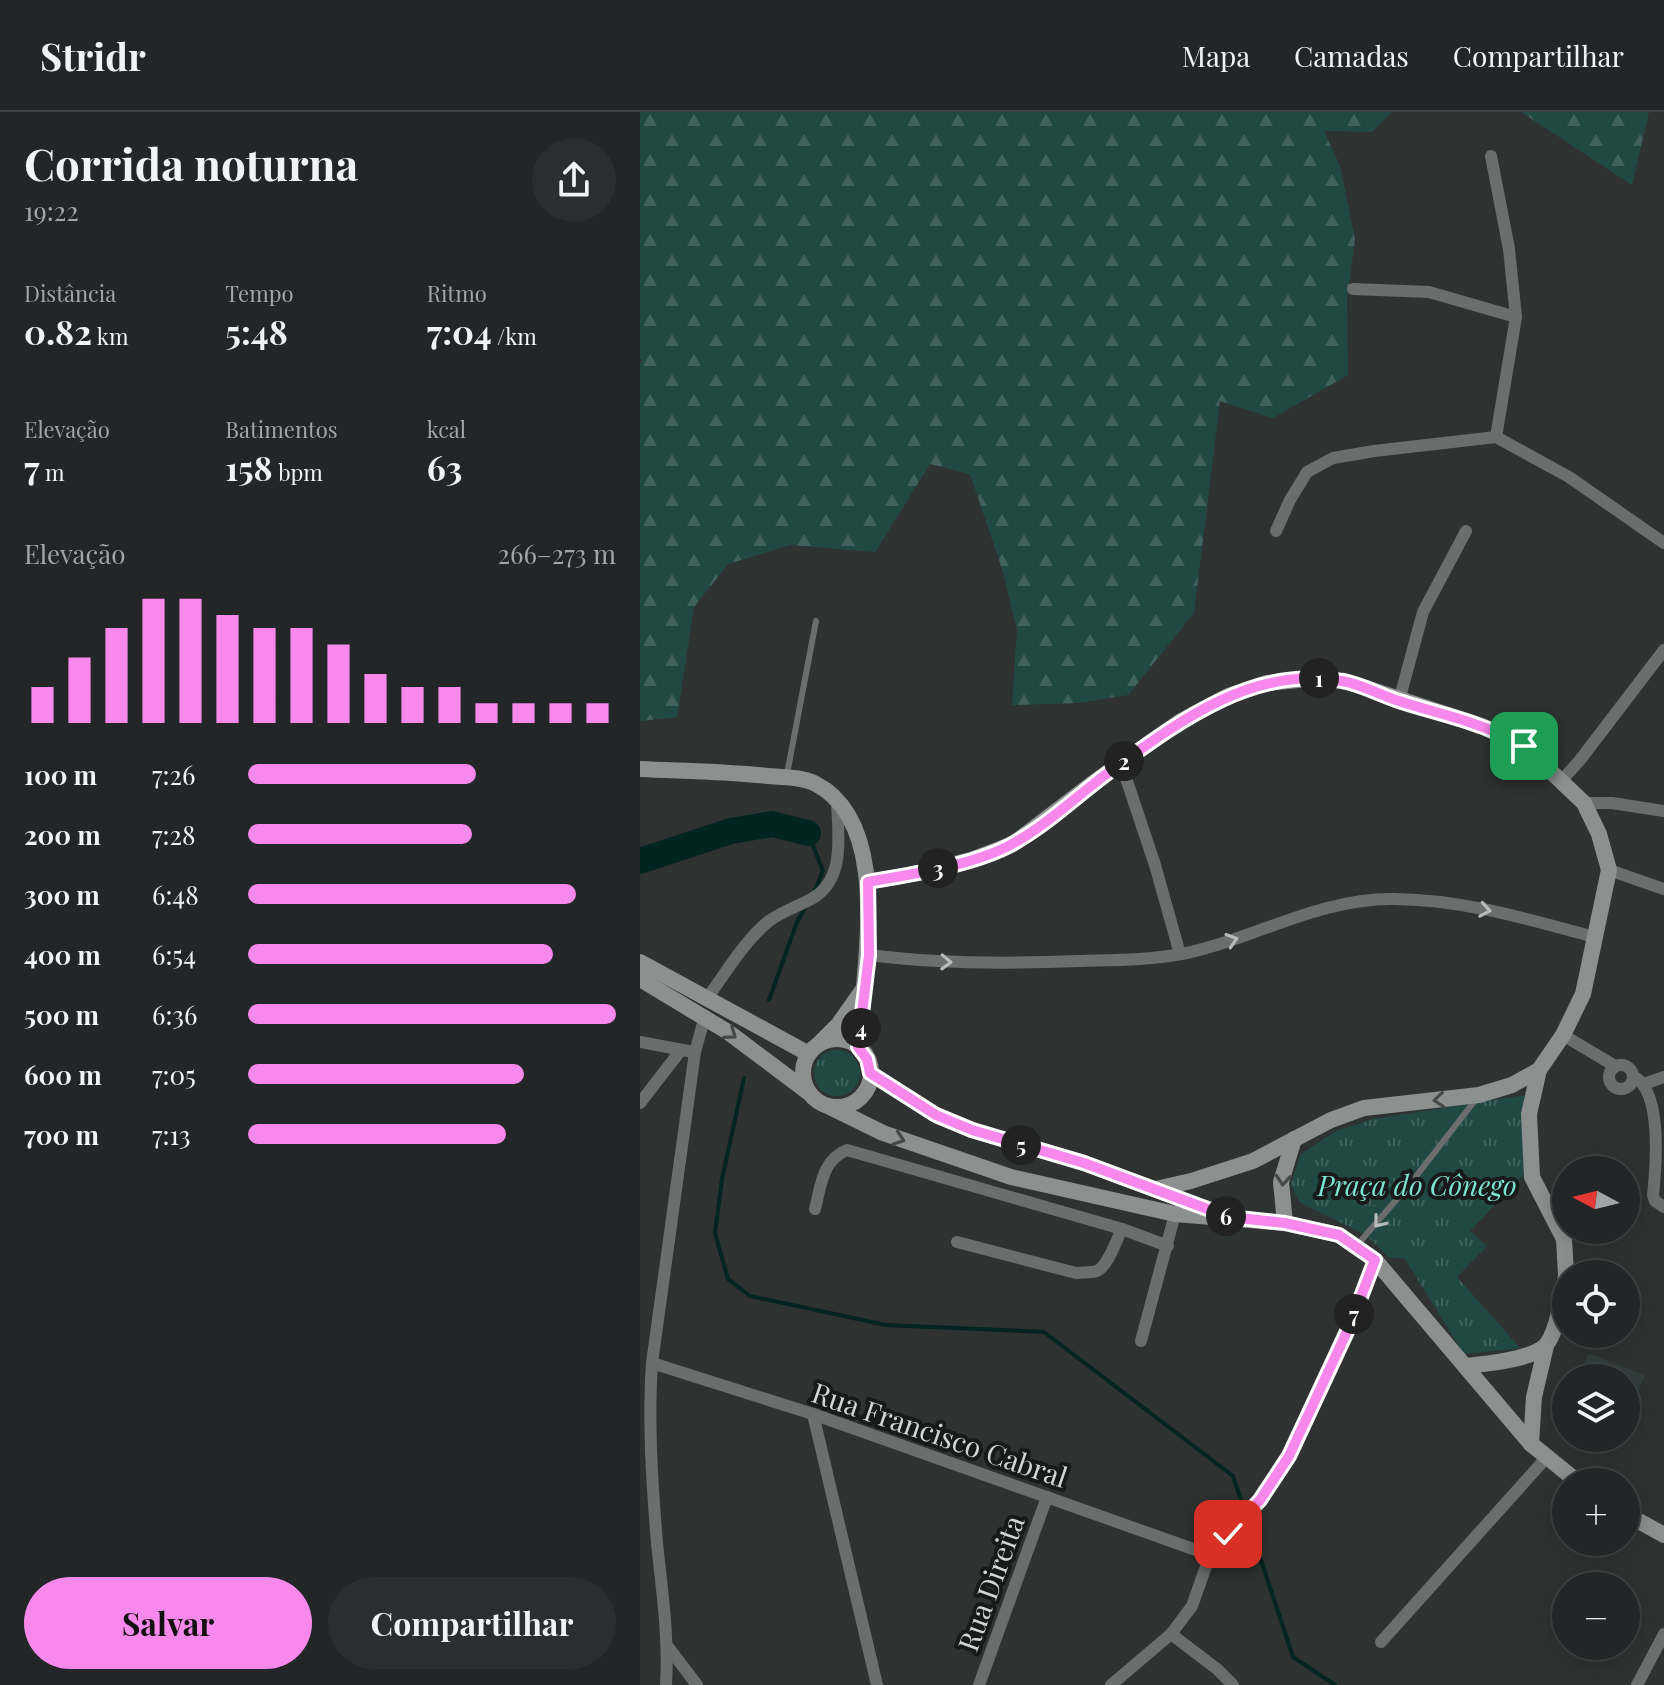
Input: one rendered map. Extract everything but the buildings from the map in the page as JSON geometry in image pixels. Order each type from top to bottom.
[{"type":"street","points":[[1491,156],[1509,249],[1516,317],[1496,437]]},
{"type":"street","points":[[1353,289],[1429,292],[1516,317]]},
{"type":"street","points":[[1276,531],[1307,472],[1333,458],[1496,437],[1569,477],[1664,543]]},
{"type":"street","points":[[1399,701],[1423,612],[1466,531]]},
{"type":"street","points":[[1562,780],[1664,650]]},
{"type":"street","points":[[868,882],[942,867],[1013,844],[1181,721],[1228,696],[1266,683],[1318,678],[1345,681],[1482,726],[1524,746],[1584,803],[1599,834],[1609,870],[1583,994],[1563,1035],[1539,1070],[1529,1114],[1532,1177],[1564,1239],[1565,1260]]},
{"type":"street","points":[[1121,763],[1180,954]]},
{"type":"street","points":[[640,769],[786,777],[814,783],[837,798],[848,814],[860,846],[868,882],[869,955],[858,1047]]},
{"type":"street","points":[[707,998],[760,931],[783,913],[813,898],[831,882],[836,868],[837,798]]},
{"type":"street","points":[[1584,803],[1612,803],[1664,811]]},
{"type":"street","points":[[1609,870],[1664,889]]},
{"type":"street","points":[[869,955],[993,964],[1180,954],[1231,941],[1336,903],[1391,899],[1439,902],[1501,912],[1594,937]]},
{"type":"street","points":[[640,962],[814,1049],[839,1039],[858,1047],[867,1059],[870,1073],[868,1086],[860,1098],[849,1105],[828,1106]]},
{"type":"street","points":[[640,979],[705,1016],[817,1101],[883,1133],[1011,1177],[1094,1198],[1175,1214],[1285,1223],[1339,1235],[1375,1260],[1531,1444],[1561,1468]]},
{"type":"street","points":[[809,1093],[803,1070],[814,1049],[838,1025],[864,988]]},
{"type":"street","points":[[666,1685],[668,1647],[652,1470],[652,1363],[695,1052],[705,1016]]},
{"type":"street","points":[[1563,1035],[1615,1066],[1630,1068],[1638,1080],[1658,1135],[1661,1150],[1653,1195],[1655,1201],[1664,1207]]},
{"type":"street","points":[[640,1042],[695,1052]]},
{"type":"street","points":[[640,1103],[681,1050]]},
{"type":"street","points":[[1615,1066],[1610,1073],[1610,1081],[1615,1087],[1624,1088],[1638,1080],[1664,1077]]},
{"type":"street","points":[[1156,1189],[1253,1161],[1331,1120],[1364,1108],[1479,1095],[1512,1085],[1539,1070]]},
{"type":"street","points":[[870,1073],[936,1115],[972,1130],[1084,1163],[1229,1217]]},
{"type":"street","points":[[1285,1223],[1281,1182],[1294,1139]]},
{"type":"street","points":[[815,1209],[828,1163],[847,1150],[1122,1229],[1168,1246]]},
{"type":"street","points":[[1141,1341],[1175,1214]]},
{"type":"street","points":[[957,1242],[1076,1273],[1096,1271],[1104,1264],[1122,1229]]},
{"type":"street","points":[[1111,1685],[1171,1634],[1192,1606],[1210,1555],[1260,1500],[1289,1456],[1351,1323],[1375,1260]]},
{"type":"street","points":[[1531,1444],[1536,1385],[1552,1330]]},
{"type":"street","points":[[1466,1366],[1526,1355],[1546,1346]]},
{"type":"street","name":"Rua Francisco Cabral","points":[[652,1363],[813,1414],[1210,1555]]},
{"type":"street","points":[[813,1414],[877,1685]]},
{"type":"street","points":[[1381,1642],[1547,1457]]},
{"type":"street","name":"Rua Direita","points":[[979,1685],[1047,1497]]},
{"type":"street","points":[[1640,1522],[1664,1535]]},
{"type":"street","points":[[1171,1634],[1233,1685]]},
{"type":"street","points":[[1637,1685],[1664,1634]]},
{"type":"street","points":[[668,1647],[697,1685]]},
{"type":"lane","points":[[786,777],[816,621]]},
{"type":"lane","points":[[1357,1245],[1394,1204],[1479,1095]]},
{"type":"shaded area","points":[[1589,1353],[1617,1364],[1584,1364]]},
{"type":"green space","points":[[640,112],[1392,112],[1372,132],[1324,131],[1340,166],[1355,239],[1347,299],[1348,375],[1273,418],[1220,401],[1194,613],[1128,695],[1078,703],[1012,705],[1017,630],[1003,572],[970,474],[930,464],[875,552],[790,545],[728,564],[694,607],[677,717],[640,721]]},
{"type":"green space","points":[[1521,112],[1649,112],[1632,185]]},
{"type":"green space","points":[[837,1050],[853,1057],[860,1073],[853,1089],[837,1096],[821,1089],[814,1073],[821,1057]]},
{"type":"green space","name":"Praça do Cônego","points":[[1526,1095],[1527,1171],[1470,1231],[1487,1246],[1457,1277],[1520,1348],[1464,1354],[1405,1259],[1388,1257],[1366,1235],[1299,1202],[1291,1184],[1301,1154],[1336,1131],[1374,1119]]},
{"type":"green space","points":[[1371,1171],[1386,1171],[1389,1174],[1389,1198],[1372,1205],[1367,1189],[1364,1190],[1367,1199],[1351,1207],[1336,1193],[1347,1176],[1364,1177]]},
{"type":"waterway","points":[[640,861],[731,831],[772,824],[808,833]]},
{"type":"waterway","points":[[808,833],[823,871],[814,892]]},
{"type":"waterway","points":[[769,1000],[797,922],[806,906]]},
{"type":"waterway","points":[[744,1078],[722,1179],[715,1233],[728,1279],[750,1296],[886,1325],[1044,1332],[1233,1476],[1293,1657],[1335,1685]]},
{"type":"route","points":[[1228,1534],[1260,1500],[1289,1456],[1351,1323],[1375,1260],[1339,1235],[1285,1223],[1229,1217],[1084,1163],[972,1130],[936,1115],[870,1073],[870,1065],[858,1047],[869,955],[868,882],[971,860],[1013,844],[1181,721],[1228,696],[1266,683],[1318,678],[1345,681],[1482,726],[1524,746]]}]
